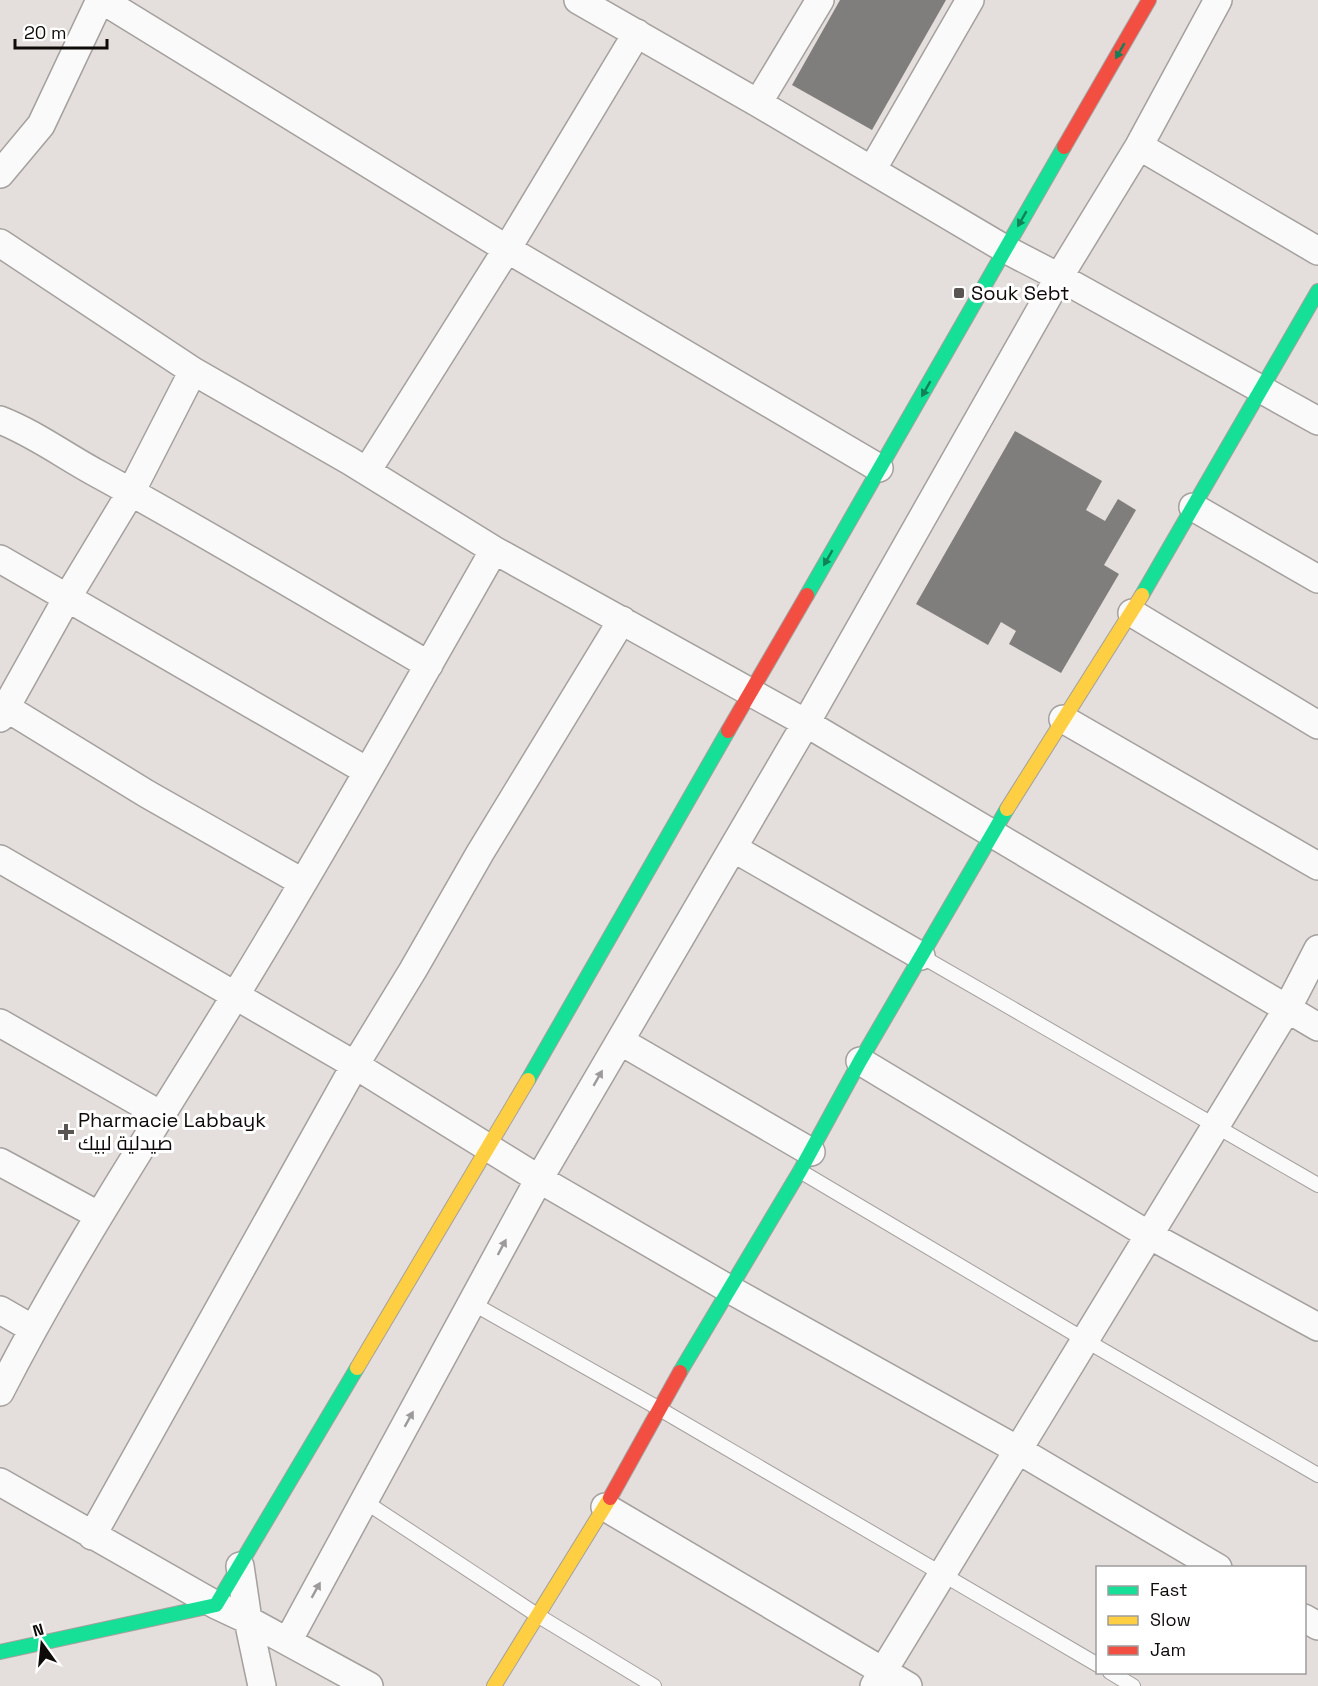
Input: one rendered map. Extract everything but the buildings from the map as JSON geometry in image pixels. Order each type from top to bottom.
[{"type":"street","points":[[0,174],[41,125],[101,0],[507,249],[879,468]]},
{"type":"street","points":[[578,0],[1005,249],[1318,421]]},
{"type":"street","points":[[758,103],[819,0]]},
{"type":"street","points":[[872,170],[970,0]]},
{"type":"street","points":[[0,1652],[216,1605],[489,1147],[1149,0]]},
{"type":"street","points":[[288,1641],[539,1179],[806,723],[1059,277],[1139,146],[1218,0]]},
{"type":"street","points":[[367,471],[507,249],[637,33]]},
{"type":"street","points":[[1139,146],[1318,251]]},
{"type":"street","points":[[0,243],[193,371],[367,471],[494,550],[806,723],[1318,1027]]},
{"type":"street","points":[[494,1686],[605,1507],[658,1408],[806,1162],[860,1062],[991,834],[1132,613],[1318,291]]},
{"type":"street","points":[[193,371],[131,492],[2,710],[302,882]]},
{"type":"street","points":[[0,420],[24,429],[69,458],[429,665]]},
{"type":"street","points":[[1193,507],[1318,579]]},
{"type":"street","points":[[0,1392],[98,1215],[236,994],[494,550]]},
{"type":"street","points":[[0,559],[367,771]]},
{"type":"street","points":[[1132,613],[1318,724]]},
{"type":"street","points":[[92,1536],[356,1065],[486,843],[622,620]]},
{"type":"street","points":[[1063,719],[1318,866]]},
{"type":"street","points":[[732,848],[921,956]]},
{"type":"street","points":[[0,859],[356,1065],[539,1179],[729,1289],[1018,1450],[1215,1566]]},
{"type":"street","points":[[879,1679],[1287,1009],[1318,949]]},
{"type":"street","points":[[0,1023],[161,1115]]},
{"type":"street","points":[[620,1041],[806,1162]]},
{"type":"street","points":[[860,1062],[1149,1235],[1318,1327]]},
{"type":"street","points":[[0,1162],[98,1215]]},
{"type":"street","points":[[0,1310],[33,1329]]},
{"type":"street","points":[[0,1482],[216,1605],[288,1641],[369,1686]]},
{"type":"street","points":[[605,1507],[879,1679],[908,1686]]},
{"type":"street","points":[[240,1566],[248,1620],[262,1686]]},
{"type":"lane","points":[[921,956],[1318,1185]]},
{"type":"lane","points":[[806,1162],[1085,1340],[1318,1474]]},
{"type":"lane","points":[[472,1303],[658,1408],[1096,1664]]},
{"type":"lane","points":[[364,1501],[537,1615],[654,1686]]},
{"type":"lane","points":[[1113,1674],[1133,1686]]},
{"type":"traffic: fast","points":[[807,595],[1064,147]]},
{"type":"traffic: fast","points":[[1142,595],[1318,291]]},
{"type":"traffic: fast","points":[[528,1080],[728,731]]},
{"type":"traffic: fast","points":[[680,1372],[800,1171],[860,1061],[1007,809]]},
{"type":"traffic: fast","points":[[0,1652],[216,1605],[357,1368]]},
{"type":"traffic: slow","points":[[1007,809],[1142,595]]},
{"type":"traffic: slow","points":[[357,1368],[528,1080]]},
{"type":"traffic: slow","points":[[494,1686],[610,1498]]},
{"type":"traffic: jam","points":[[1064,147],[1149,0]]},
{"type":"traffic: jam","points":[[728,731],[807,595]]},
{"type":"traffic: jam","points":[[610,1498],[680,1372]]},
{"type":"place","name":"Souk Sebt","points":[[959,293]]},
{"type":"place","name":"Pharmacie Labbayk صيدلية لبيك","points":[[66,1132]]}]
